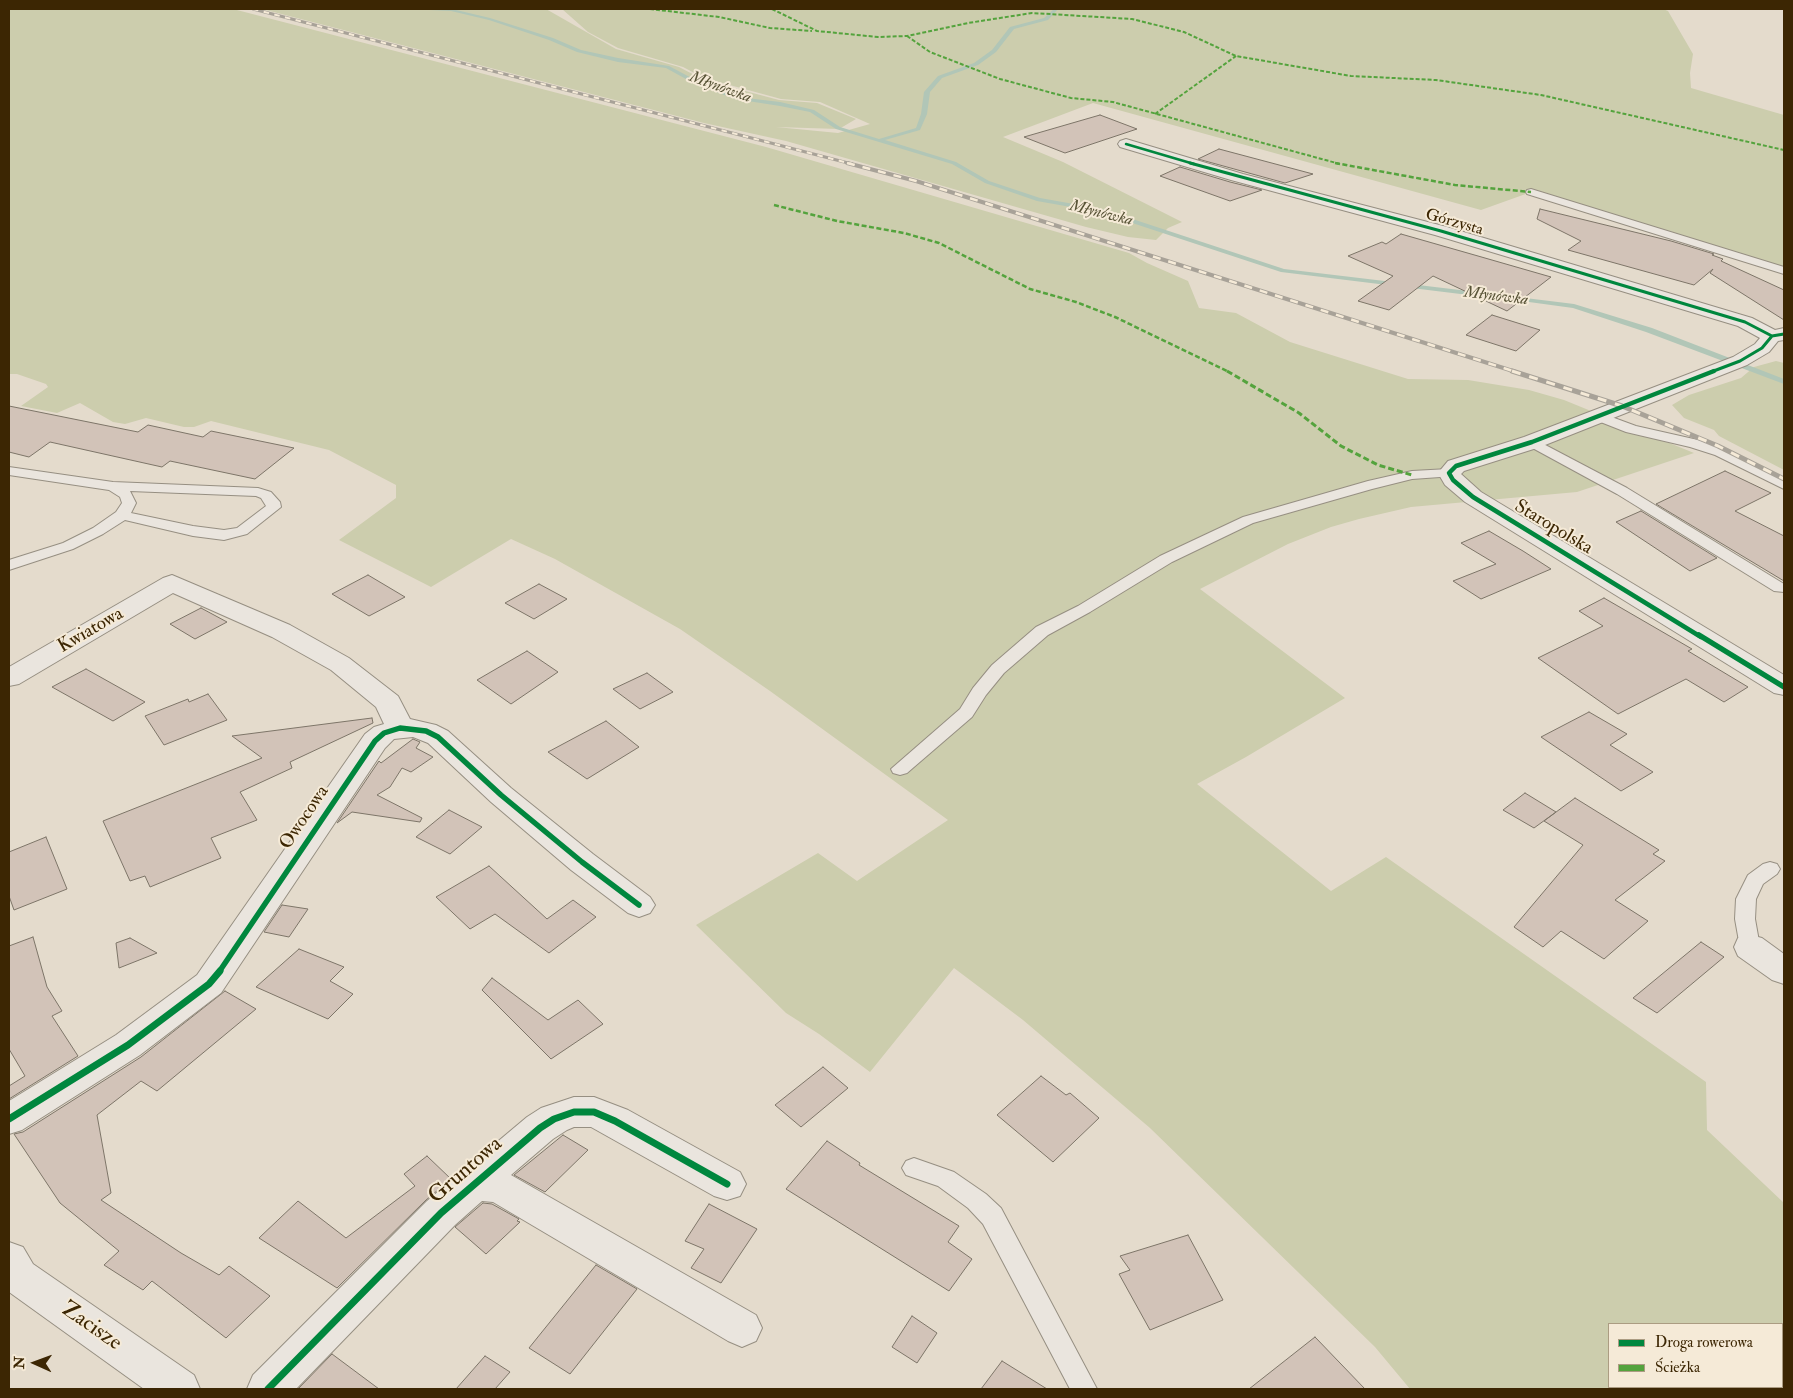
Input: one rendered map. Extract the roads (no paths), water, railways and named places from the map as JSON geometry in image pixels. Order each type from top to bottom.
[{"type":"street","name":"Górzysta","points":[[1126,144],[1237,177],[1460,237],[1745,322],[1778,335],[1762,348],[1734,363],[1598,416]]},
{"type":"street","points":[[1449,474],[1456,466],[1532,442],[1598,416]]},
{"type":"street","name":"Staropolska","points":[[1449,474],[1453,480],[1473,497],[1784,687]]},
{"type":"street","name":"Kwiatowa","points":[[9,678],[172,583],[282,631],[340,664],[388,702],[400,728]]},
{"type":"street","points":[[400,728],[426,731],[438,737],[508,801],[582,862],[639,905]]},
{"type":"street","name":"Owocowa","points":[[9,1120],[128,1045],[209,984],[374,741],[384,733],[400,728]]},
{"type":"street","points":[[1750,947],[1784,971]]},
{"type":"street","name":"Gruntowa","points":[[268,1389],[441,1213],[540,1128],[554,1119],[582,1111],[594,1112],[615,1121],[727,1184]]},
{"type":"street","name":"Gruntowa","points":[[474,1185],[489,1185],[503,1189],[742,1328]]},
{"type":"street","name":"Zacisze","points":[[9,1260],[19,1277],[179,1389]]},
{"type":"lane","points":[[1531,192],[1784,271]]},
{"type":"lane","points":[[1598,416],[1631,429],[1693,443],[1720,452],[1784,485]]},
{"type":"lane","points":[[1532,442],[1622,491],[1780,588]]},
{"type":"lane","points":[[9,471],[114,486],[258,492],[266,495],[273,502],[274,507],[242,530],[224,535],[193,531],[122,515]]},
{"type":"lane","points":[[900,769],[966,713],[979,692],[998,669],[1042,631],[1084,609],[1166,558],[1258,518],[1368,485],[1412,475],[1449,474]]},
{"type":"lane","points":[[9,565],[68,546],[98,531],[122,515],[129,503],[127,496],[114,486]]},
{"type":"lane","points":[[1750,947],[1745,919],[1746,898],[1755,880],[1770,869]]},
{"type":"lane","points":[[914,1168],[946,1179],[977,1202],[992,1216],[1084,1389]]},
{"type":"waterway","name":"Młynówka","points":[[430,9],[451,10],[490,19],[551,39],[579,51],[618,60],[667,67],[697,83],[737,98],[812,111],[838,128],[879,140]]},
{"type":"waterway","points":[[879,140],[918,129],[924,114],[927,92],[940,77],[976,64],[994,51],[1012,28],[1046,19],[1056,9]]},
{"type":"waterway","name":"Młynówka","points":[[879,140],[954,163],[987,182],[1039,200],[1100,210],[1283,271],[1485,295]]},
{"type":"waterway","name":"Młynówka","points":[[1509,298],[1574,306],[1649,330],[1784,382]]},
{"type":"railway","points":[[253,9],[852,164]]},
{"type":"railway","points":[[847,163],[916,181],[1516,372]]},
{"type":"railway","points":[[1512,371],[1622,406],[1718,446],[1784,479]]}]
